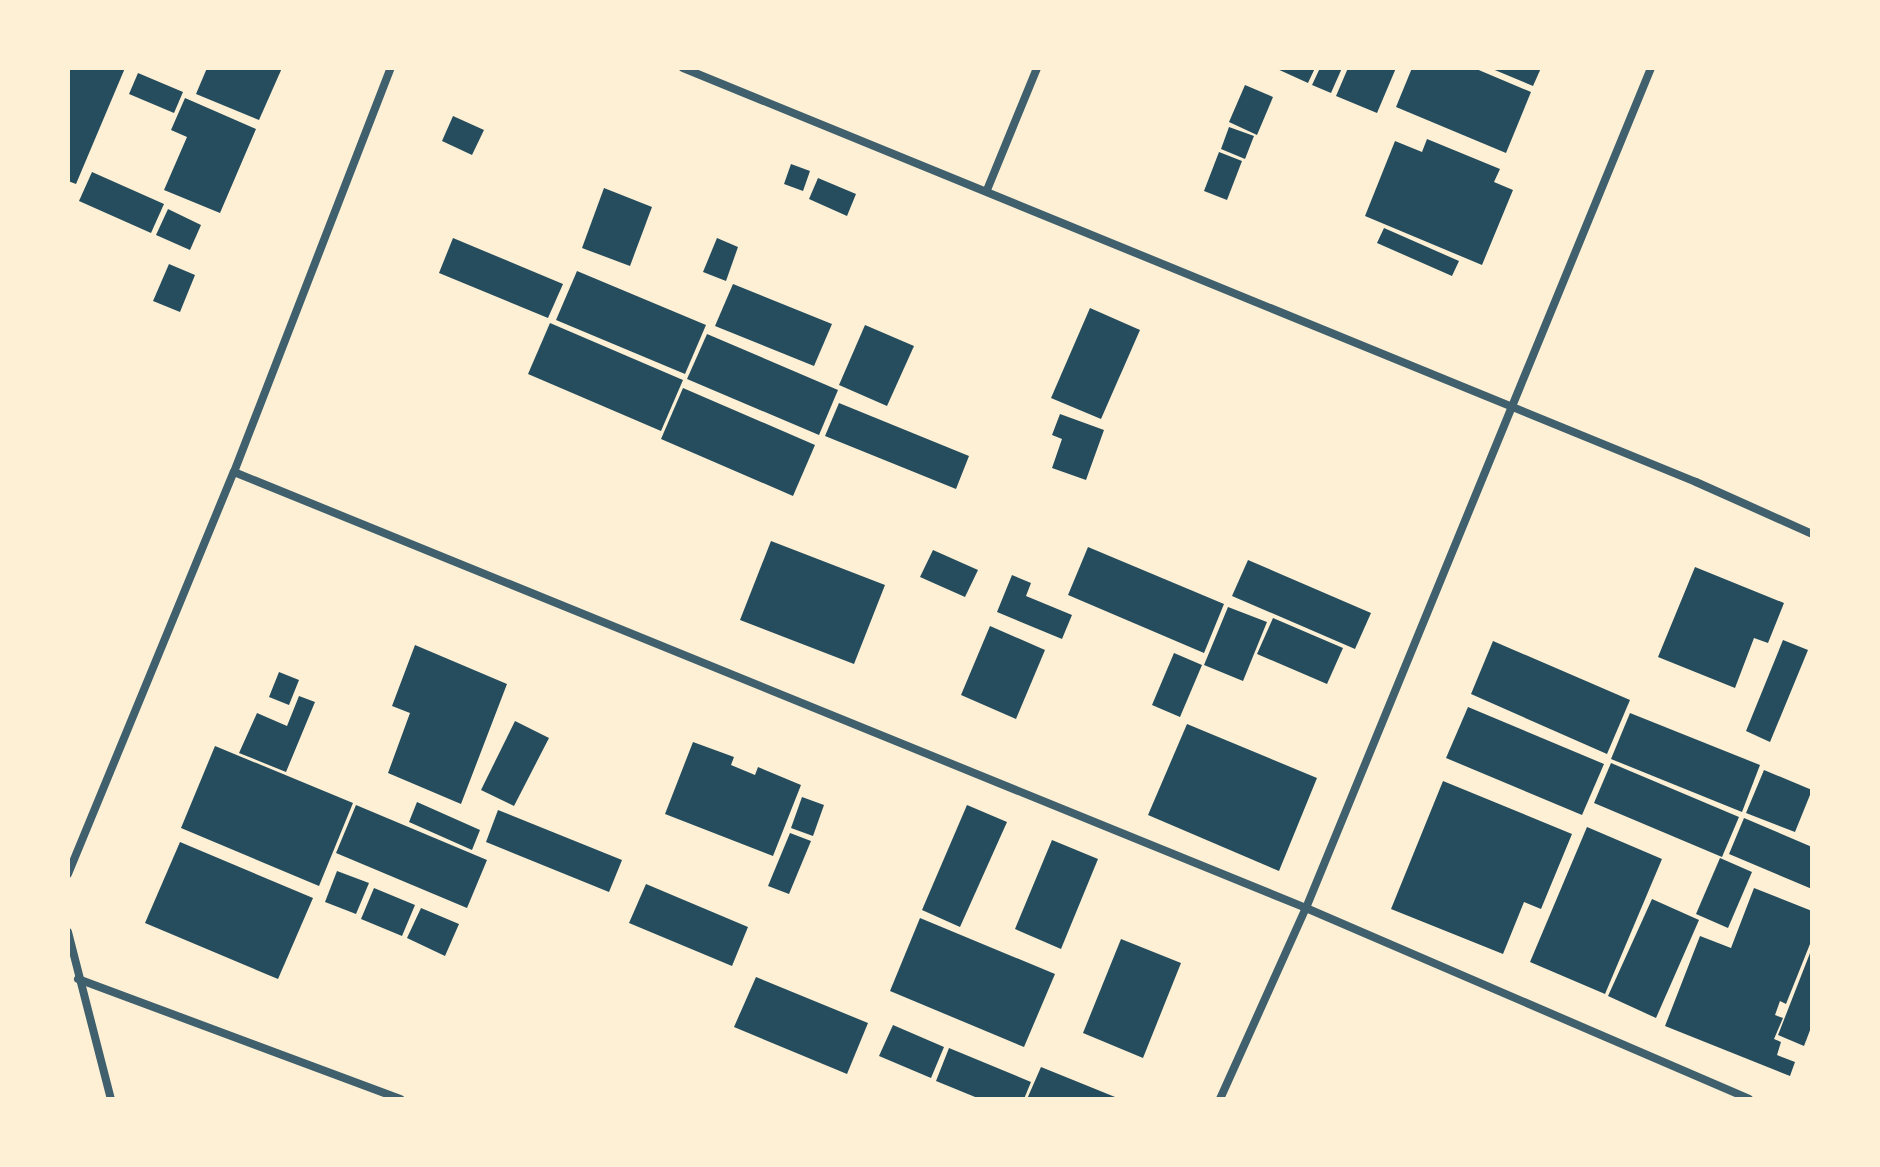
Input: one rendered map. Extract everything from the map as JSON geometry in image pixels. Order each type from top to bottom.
[{"type":"street","points":[[68,874],[234,472],[391,68]]},
{"type":"street","points":[[683,68],[987,190],[1812,534]]},
{"type":"street","points":[[987,190],[1037,68]]},
{"type":"street","points":[[1220,1099],[1306,908],[1651,68]]},
{"type":"street","points":[[234,472],[1306,908],[1749,1099]]},
{"type":"street","points":[[68,932],[111,1099]]},
{"type":"street","points":[[78,979],[400,1099]]},
{"type":"building","points":[[68,68],[125,68],[76,184],[68,181]]},
{"type":"building","points":[[207,68],[282,68],[259,120],[196,94]]},
{"type":"building","points":[[1275,68],[1315,68],[1308,83]]},
{"type":"building","points":[[1320,68],[1342,68],[1331,93],[1312,85]]},
{"type":"building","points":[[1348,68],[1396,68],[1377,113],[1336,96]]},
{"type":"building","points":[[1412,68],[1474,68],[1531,92],[1506,153],[1396,107]]},
{"type":"building","points":[[1490,68],[1541,68],[1533,86]]},
{"type":"building","points":[[138,73],[183,92],[174,113],[129,94]]},
{"type":"building","points":[[1245,85],[1273,97],[1257,135],[1229,122]]},
{"type":"building","points":[[185,98],[256,129],[220,213],[164,190],[187,137],[171,130]]},
{"type":"building","points":[[453,116],[484,130],[472,155],[442,141]]},
{"type":"building","points":[[1229,127],[1254,136],[1245,159],[1221,149]]},
{"type":"building","points":[[1427,139],[1500,169],[1494,182],[1513,190],[1482,265],[1365,216],[1395,141],[1422,152]]},
{"type":"building","points":[[1219,152],[1242,161],[1227,200],[1204,191]]},
{"type":"building","points":[[791,164],[810,171],[803,191],[784,184]]},
{"type":"building","points":[[92,172],[164,204],[151,233],[79,201]]},
{"type":"building","points":[[818,178],[856,194],[847,216],[809,199]]},
{"type":"building","points":[[604,188],[652,207],[630,266],[582,248]]},
{"type":"building","points":[[168,209],[201,225],[190,250],[156,235]]},
{"type":"building","points":[[1384,228],[1459,261],[1452,276],[1377,243]]},
{"type":"building","points":[[453,238],[563,284],[548,318],[439,273]]},
{"type":"building","points":[[717,238],[738,247],[726,281],[703,272]]},
{"type":"building","points":[[169,264],[195,275],[180,312],[153,301]]},
{"type":"building","points":[[577,271],[706,325],[685,374],[556,320]]},
{"type":"building","points":[[733,284],[832,324],[814,366],[715,326]]},
{"type":"building","points":[[1090,308],[1140,330],[1101,419],[1051,398]]},
{"type":"building","points":[[550,323],[683,380],[661,431],[528,374]]},
{"type":"building","points":[[865,325],[914,346],[887,406],[839,385]]},
{"type":"building","points":[[707,334],[838,390],[819,435],[687,379]]},
{"type":"building","points":[[683,388],[815,445],[793,496],[661,439]]},
{"type":"building","points":[[839,403],[969,456],[956,489],[825,436]]},
{"type":"building","points":[[1060,414],[1104,430],[1086,480],[1052,468],[1062,439],[1052,435]]},
{"type":"building","points":[[771,541],[885,585],[854,664],[740,620]]},
{"type":"building","points":[[1088,547],[1224,604],[1204,653],[1068,595]]},
{"type":"building","points":[[933,550],[978,570],[965,597],[920,577]]},
{"type":"building","points":[[1248,560],[1371,613],[1355,649],[1232,596]]},
{"type":"building","points":[[1695,567],[1784,603],[1768,643],[1754,638],[1735,688],[1658,657]]},
{"type":"building","points":[[1012,575],[1031,583],[1026,596],[1072,615],[1062,639],[997,612]]},
{"type":"building","points":[[1228,607],[1267,622],[1243,681],[1204,665]]},
{"type":"building","points":[[1273,618],[1343,648],[1327,684],[1257,654]]},
{"type":"building","points":[[990,626],[1045,650],[1016,719],[961,695]]},
{"type":"building","points":[[1783,640],[1808,650],[1770,742],[1746,731]]},
{"type":"building","points":[[1493,641],[1630,700],[1607,754],[1471,694]]},
{"type":"building","points":[[415,645],[507,684],[461,804],[388,773],[410,713],[392,706]]},
{"type":"building","points":[[1174,653],[1202,665],[1180,717],[1152,705]]},
{"type":"building","points":[[279,672],[299,680],[289,705],[269,697]]},
{"type":"building","points":[[299,696],[315,702],[286,772],[239,753],[257,713],[287,726]]},
{"type":"building","points":[[1468,707],[1604,764],[1582,815],[1446,758]]},
{"type":"building","points":[[1630,713],[1760,765],[1742,812],[1611,759]]},
{"type":"building","points":[[515,721],[549,738],[514,806],[481,790]]},
{"type":"building","points":[[1187,724],[1317,778],[1279,871],[1148,815]]},
{"type":"building","points":[[693,742],[734,757],[731,765],[755,775],[758,767],[801,785],[773,856],[665,814]]},
{"type":"building","points":[[215,746],[353,803],[319,886],[181,828]]},
{"type":"building","points":[[1611,763],[1739,817],[1722,857],[1594,803]]},
{"type":"building","points":[[1764,770],[1812,790],[1795,832],[1746,813]]},
{"type":"building","points":[[1443,781],[1572,834],[1541,909],[1524,902],[1503,954],[1391,909]]},
{"type":"building","points":[[802,797],[824,805],[813,836],[791,828]]},
{"type":"building","points":[[417,802],[480,830],[472,850],[409,822]]},
{"type":"building","points":[[356,805],[487,860],[467,908],[336,853]]},
{"type":"building","points":[[967,805],[1007,822],[960,927],[922,910]]},
{"type":"building","points":[[498,810],[622,860],[609,892],[486,842]]},
{"type":"building","points":[[1744,818],[1812,847],[1812,889],[1729,854]]},
{"type":"building","points":[[1587,827],[1662,859],[1605,994],[1530,962]]},
{"type":"building","points":[[790,833],[811,841],[789,894],[768,886]]},
{"type":"building","points":[[1052,840],[1098,859],[1061,949],[1015,929]]},
{"type":"building","points":[[180,842],[313,898],[278,979],[145,923]]},
{"type":"building","points":[[1720,858],[1752,872],[1728,928],[1696,914]]},
{"type":"building","points":[[337,871],[369,883],[356,914],[325,902]]},
{"type":"building","points":[[646,884],[748,927],[732,966],[629,923]]},
{"type":"building","points":[[374,888],[415,905],[402,936],[361,919]]},
{"type":"building","points":[[1754,888],[1812,911],[1812,939],[1786,1004],[1780,1001],[1775,1015],[1783,1018],[1774,1039],[1781,1042],[1777,1055],[1795,1062],[1790,1076],[1665,1026],[1700,936],[1731,948]]},
{"type":"building","points":[[1652,899],[1699,920],[1656,1018],[1608,996]]},
{"type":"building","points":[[421,908],[459,924],[445,956],[407,938]]},
{"type":"building","points":[[920,918],[1055,974],[1024,1047],[890,991]]},
{"type":"building","points":[[1121,939],[1181,963],[1143,1058],[1083,1033]]},
{"type":"building","points":[[1812,948],[1812,1025],[1804,1046],[1778,1035]]},
{"type":"building","points":[[756,977],[868,1023],[847,1074],[734,1027]]},
{"type":"building","points":[[893,1025],[944,1047],[931,1078],[879,1056]]},
{"type":"building","points":[[949,1048],[1031,1082],[1024,1099],[980,1099],[936,1081]]},
{"type":"building","points":[[1041,1067],[1120,1099],[1027,1099]]}]
